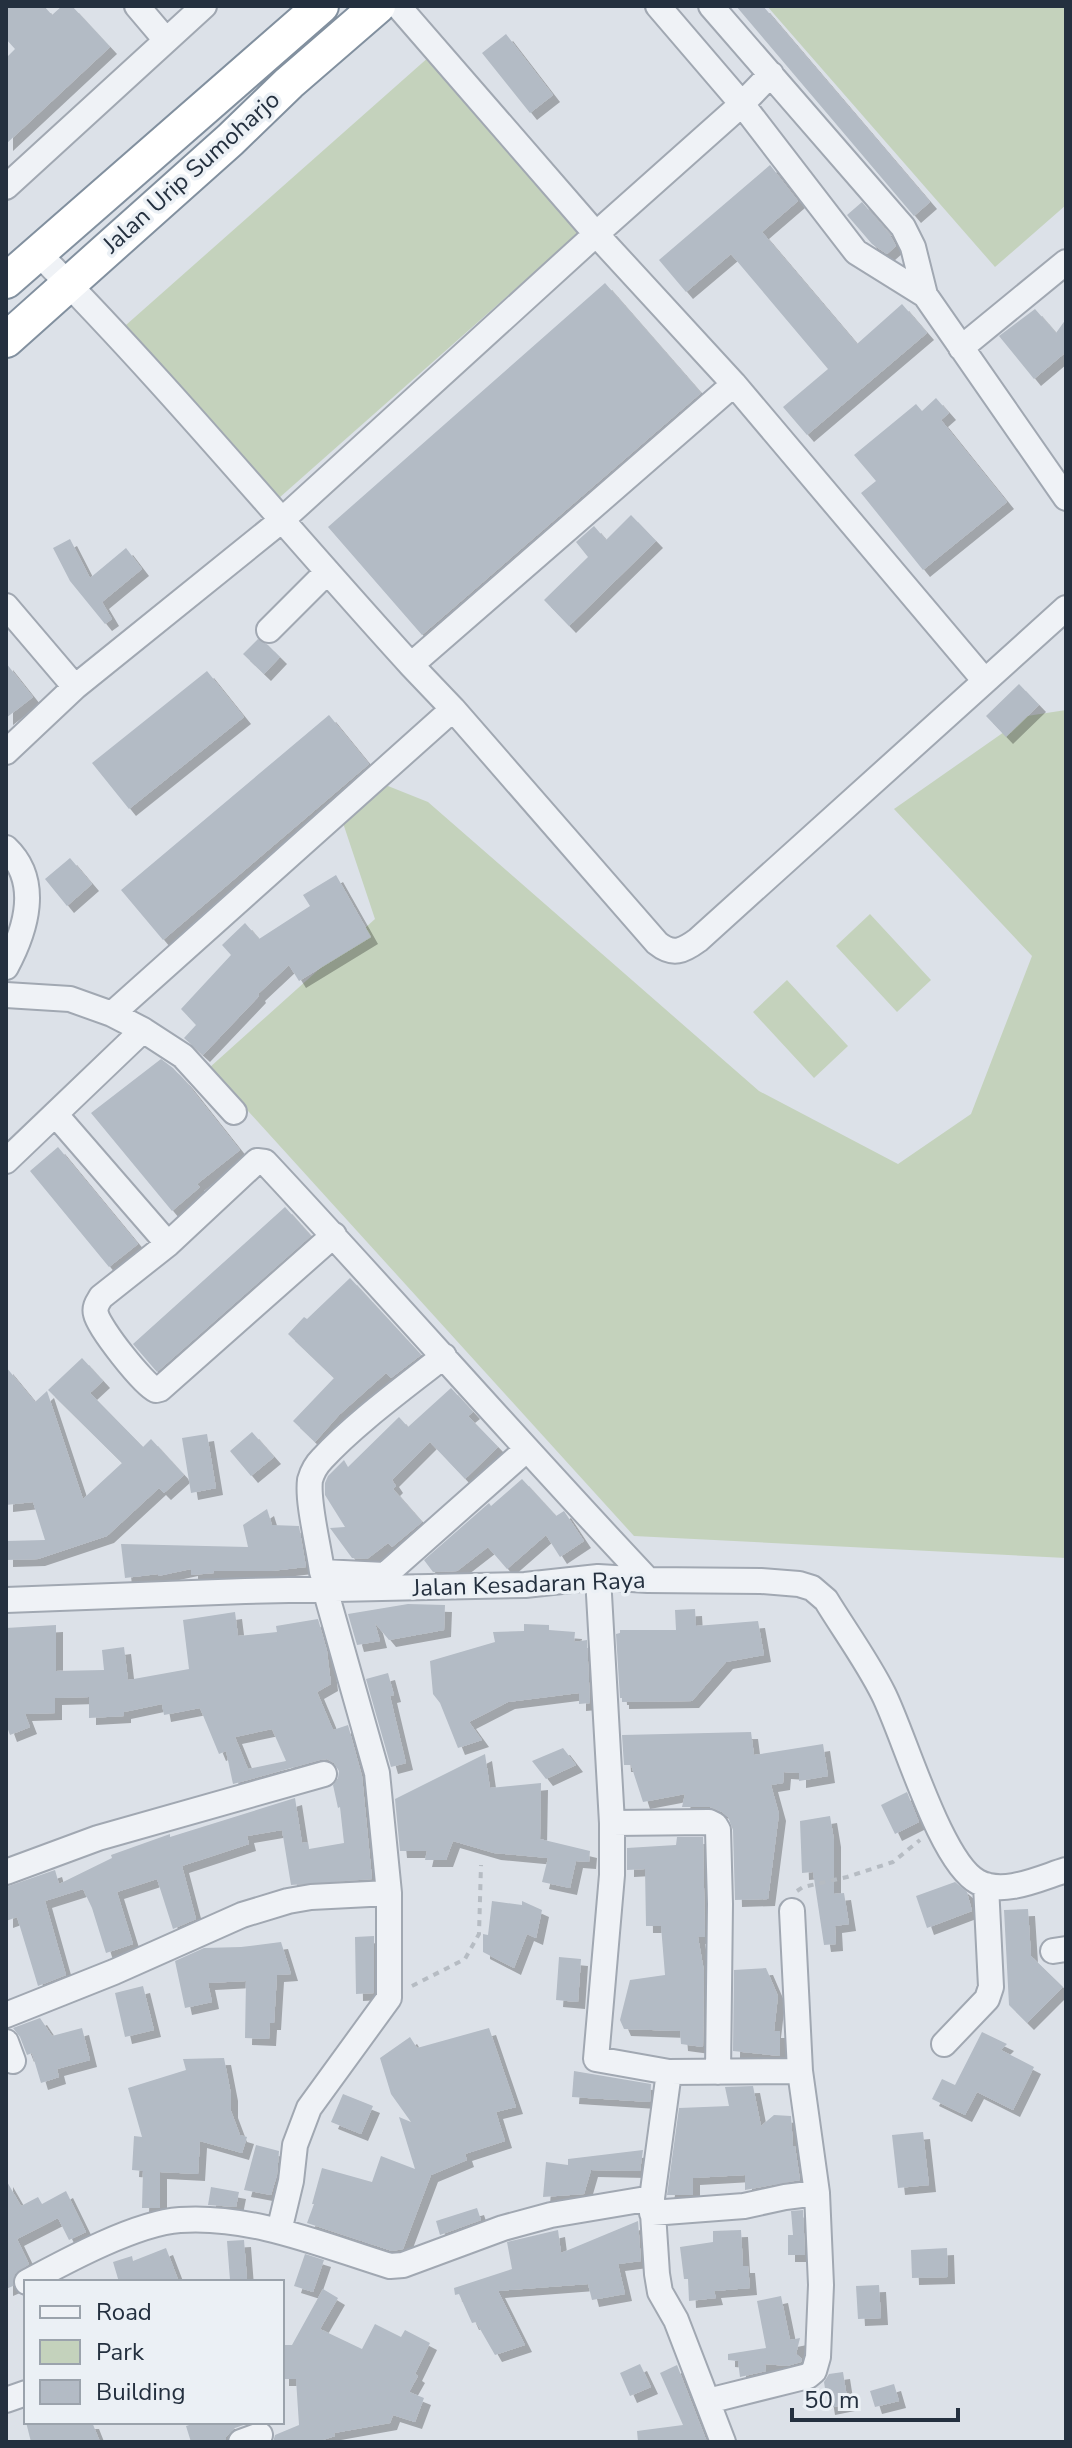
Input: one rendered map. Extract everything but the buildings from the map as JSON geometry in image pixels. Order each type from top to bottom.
[{"type":"highway","name":"Jalan Urip Sumoharjo","points":[[6,281],[321,6]]},
{"type":"highway","name":"Jalan Urip Sumoharjo","points":[[6,340],[378,6]]},
{"type":"highway","points":[[202,109],[230,140]]},
{"type":"street","points":[[137,6],[165,39]]},
{"type":"street","points":[[6,187],[204,6]]},
{"type":"street","points":[[398,6],[596,234],[734,384],[985,681]]},
{"type":"street","points":[[658,6],[742,104],[856,252],[925,295]]},
{"type":"street","points":[[711,6],[903,227],[913,247],[925,295],[1066,498]]},
{"type":"street","points":[[6,752],[75,687],[282,520],[742,104],[771,74]]},
{"type":"street","points":[[37,252],[220,449],[326,573],[453,709],[665,950],[685,950],[698,940],[1066,608]]},
{"type":"street","points":[[961,348],[1066,262]]},
{"type":"street","points":[[411,665],[734,384]]},
{"type":"street","points":[[269,630],[326,573]]},
{"type":"street","points":[[6,606],[75,687]]},
{"type":"street","points":[[112,1014],[453,709]]},
{"type":"street","points":[[6,848],[23,873],[27,906],[22,934],[6,967]]},
{"type":"street","points":[[6,995],[70,999],[112,1014],[183,1056],[234,1112]]},
{"type":"street","points":[[6,1161],[143,1030]]},
{"type":"street","points":[[56,1115],[168,1244]]},
{"type":"street","points":[[334,1235],[160,1389],[148,1386],[96,1316],[95,1305],[101,1297],[168,1244],[257,1161],[265,1162],[334,1235],[444,1356],[526,1450],[648,1580]]},
{"type":"street","points":[[444,1356],[355,1429],[320,1460],[314,1470],[311,1496],[322,1572],[385,1575],[526,1450]]},
{"type":"street","points":[[598,1577],[612,1823],[612,1875],[596,2059],[669,2072],[800,2071]]},
{"type":"street","name":"Jalan Kesadaran Raya","points":[[6,1600],[525,1585],[598,1577],[799,1584],[819,1593],[826,1600],[883,1694],[937,1825],[966,1872],[976,1882],[986,1885]]},
{"type":"street","points":[[279,2231],[291,2181],[295,2145],[309,2108],[389,1998],[389,1893],[377,1773],[325,1589]]},
{"type":"street","points":[[6,1872],[98,1838],[324,1774]]},
{"type":"street","points":[[612,1823],[709,1822],[718,1830],[718,2072]]},
{"type":"street","points":[[944,2044],[987,1999],[991,1987],[986,1885],[1006,1887],[1066,1870]]},
{"type":"street","points":[[6,2015],[114,1972],[242,1915],[311,1897],[389,1893]]},
{"type":"street","points":[[708,2401],[808,2376],[814,2371],[818,2357],[821,2300],[817,2193],[800,2071],[792,1911]]},
{"type":"street","points":[[669,2072],[652,2205],[660,2292],[676,2320],[723,2442]]},
{"type":"street","points":[[30,2280],[73,2257],[133,2233],[178,2220],[213,2220],[279,2231],[390,2266],[403,2265],[503,2228],[551,2215],[652,2205],[744,2206],[817,2193]]},
{"type":"street","points":[[6,2293],[24,2283]]},
{"type":"path","points":[[792,1911],[794,1895],[803,1887],[893,1862],[937,1825]]},
{"type":"path","points":[[389,1998],[465,1959],[479,1934],[481,1865]]},
{"type":"green space","points":[[767,6],[1066,6],[1066,205],[995,267]]},
{"type":"green space","points":[[430,56],[582,230],[279,498],[126,325]]},
{"type":"green space","points":[[1066,710],[1066,1558],[634,1536],[209,1068],[375,919],[342,820],[383,784],[428,802],[759,1091],[898,1164],[971,1114],[1032,956],[894,809],[1027,716]]},
{"type":"green space","points":[[870,914],[931,980],[897,1012],[836,946]]},
{"type":"green space","points":[[787,980],[848,1046],[814,1078],[753,1012]]}]
